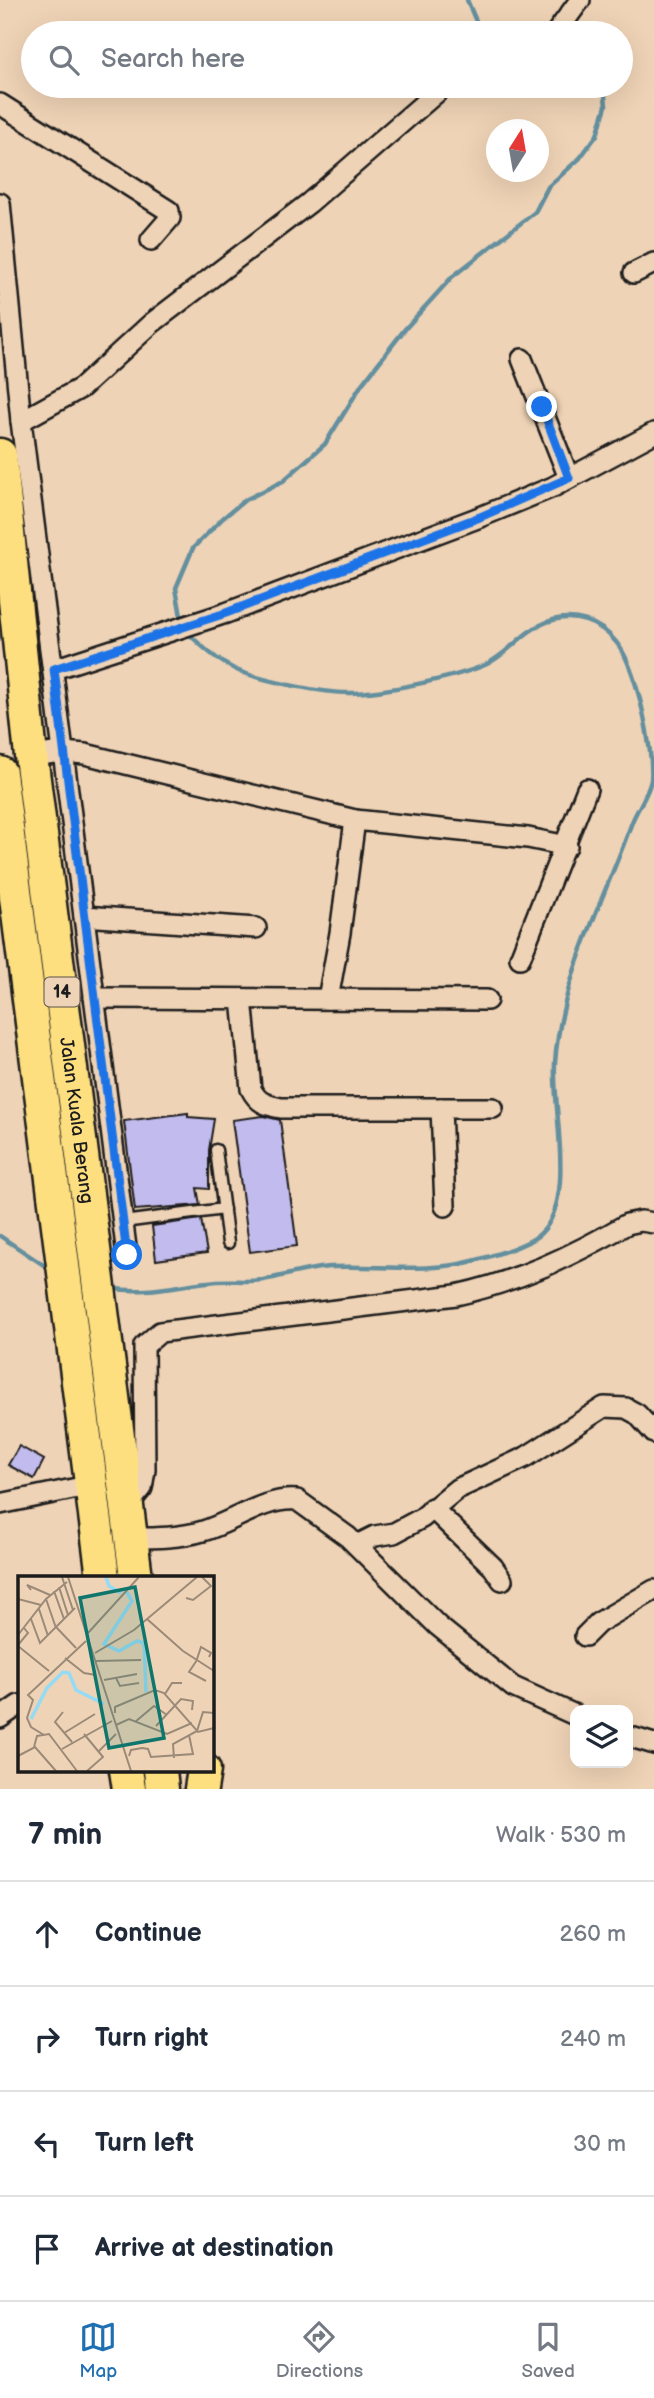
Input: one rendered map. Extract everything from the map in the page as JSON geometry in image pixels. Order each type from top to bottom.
[{"type":"highway","name":"Jalan Kuala Berang","points":[[0,456],[31,756],[136,1576]]},
{"type":"highway","points":[[0,759],[31,756]]},
{"type":"highway","name":"Jalan Kuala Berang","points":[[0,773],[10,919],[59,1232],[103,1576]]},
{"type":"street","points":[[565,21],[580,0]]},
{"type":"street","points":[[21,421],[81,388],[152,323],[309,203],[430,98]]},
{"type":"street","points":[[0,104],[169,211],[170,218],[151,240]]},
{"type":"street","points":[[0,203],[21,421],[127,1255]]},
{"type":"street","points":[[634,273],[654,263]]},
{"type":"street","points":[[522,359],[569,478]]},
{"type":"street","points":[[54,669],[226,613],[480,517],[569,478],[654,433]]},
{"type":"street","points":[[31,756],[63,752],[85,754],[355,820],[528,838],[567,846]]},
{"type":"street","points":[[520,958],[567,846],[587,789]]},
{"type":"street","points":[[328,999],[355,820]]},
{"type":"street","points":[[84,916],[256,928]]},
{"type":"street","points":[[94,998],[487,1000]]},
{"type":"street","points":[[242,999],[251,1089],[257,1100],[281,1108],[493,1108]]},
{"type":"street","points":[[441,1108],[445,1206]]},
{"type":"street","points":[[85,1171],[116,1166]]},
{"type":"street","points":[[128,1505],[142,1488],[145,1470],[144,1346],[160,1332],[456,1295],[491,1288],[542,1269],[627,1224],[641,1221],[654,1223]]},
{"type":"street","points":[[357,1545],[374,1536],[394,1533],[422,1518],[457,1489],[526,1457],[604,1407],[626,1408],[637,1414],[654,1433]]},
{"type":"street","points":[[0,1504],[92,1485]]},
{"type":"street","points":[[132,1538],[165,1538],[200,1532],[287,1499],[307,1506],[357,1545],[438,1626],[513,1687],[570,1713]]},
{"type":"street","points":[[432,1508],[493,1567],[502,1580]]},
{"type":"street","points":[[585,1636],[598,1623],[654,1590]]},
{"type":"street","points":[[0,1718],[18,1706]]},
{"type":"street","points":[[633,1738],[654,1744]]},
{"type":"lane","points":[[216,1150],[228,1243]]},
{"type":"lane","points":[[123,1222],[224,1209]]},
{"type":"building","points":[[188,1113],[188,1117],[214,1119],[209,1150],[209,1189],[197,1188],[200,1205],[135,1210],[124,1121]]},
{"type":"building","points":[[263,1116],[280,1120],[297,1246],[250,1252],[232,1120]]},
{"type":"building","points":[[201,1219],[207,1253],[156,1260],[152,1226]]},
{"type":"building","points":[[19,1446],[44,1460],[34,1479],[8,1465]]},
{"type":"waterway","points":[[467,0],[476,21]]},
{"type":"waterway","points":[[182,622],[176,588],[193,548],[245,500],[283,481],[325,444],[362,384],[405,329],[452,277],[535,212],[548,187],[580,158],[597,135],[606,106],[605,98]]},
{"type":"waterway","points":[[110,1288],[150,1290],[217,1281],[257,1281],[331,1267],[423,1268],[454,1265],[512,1249],[540,1234],[551,1219],[558,1199],[560,1153],[555,1063],[566,1000],[585,940],[651,780],[647,729],[630,669],[610,635],[585,621],[566,618],[547,622],[530,631],[494,660],[472,670],[399,688],[349,693],[296,686],[244,673],[221,661],[188,633]]},
{"type":"waterway","points":[[0,1236],[51,1270]]},
{"type":"route","points":[[127,1255],[54,669],[226,613],[480,517],[569,478],[542,407]]}]
